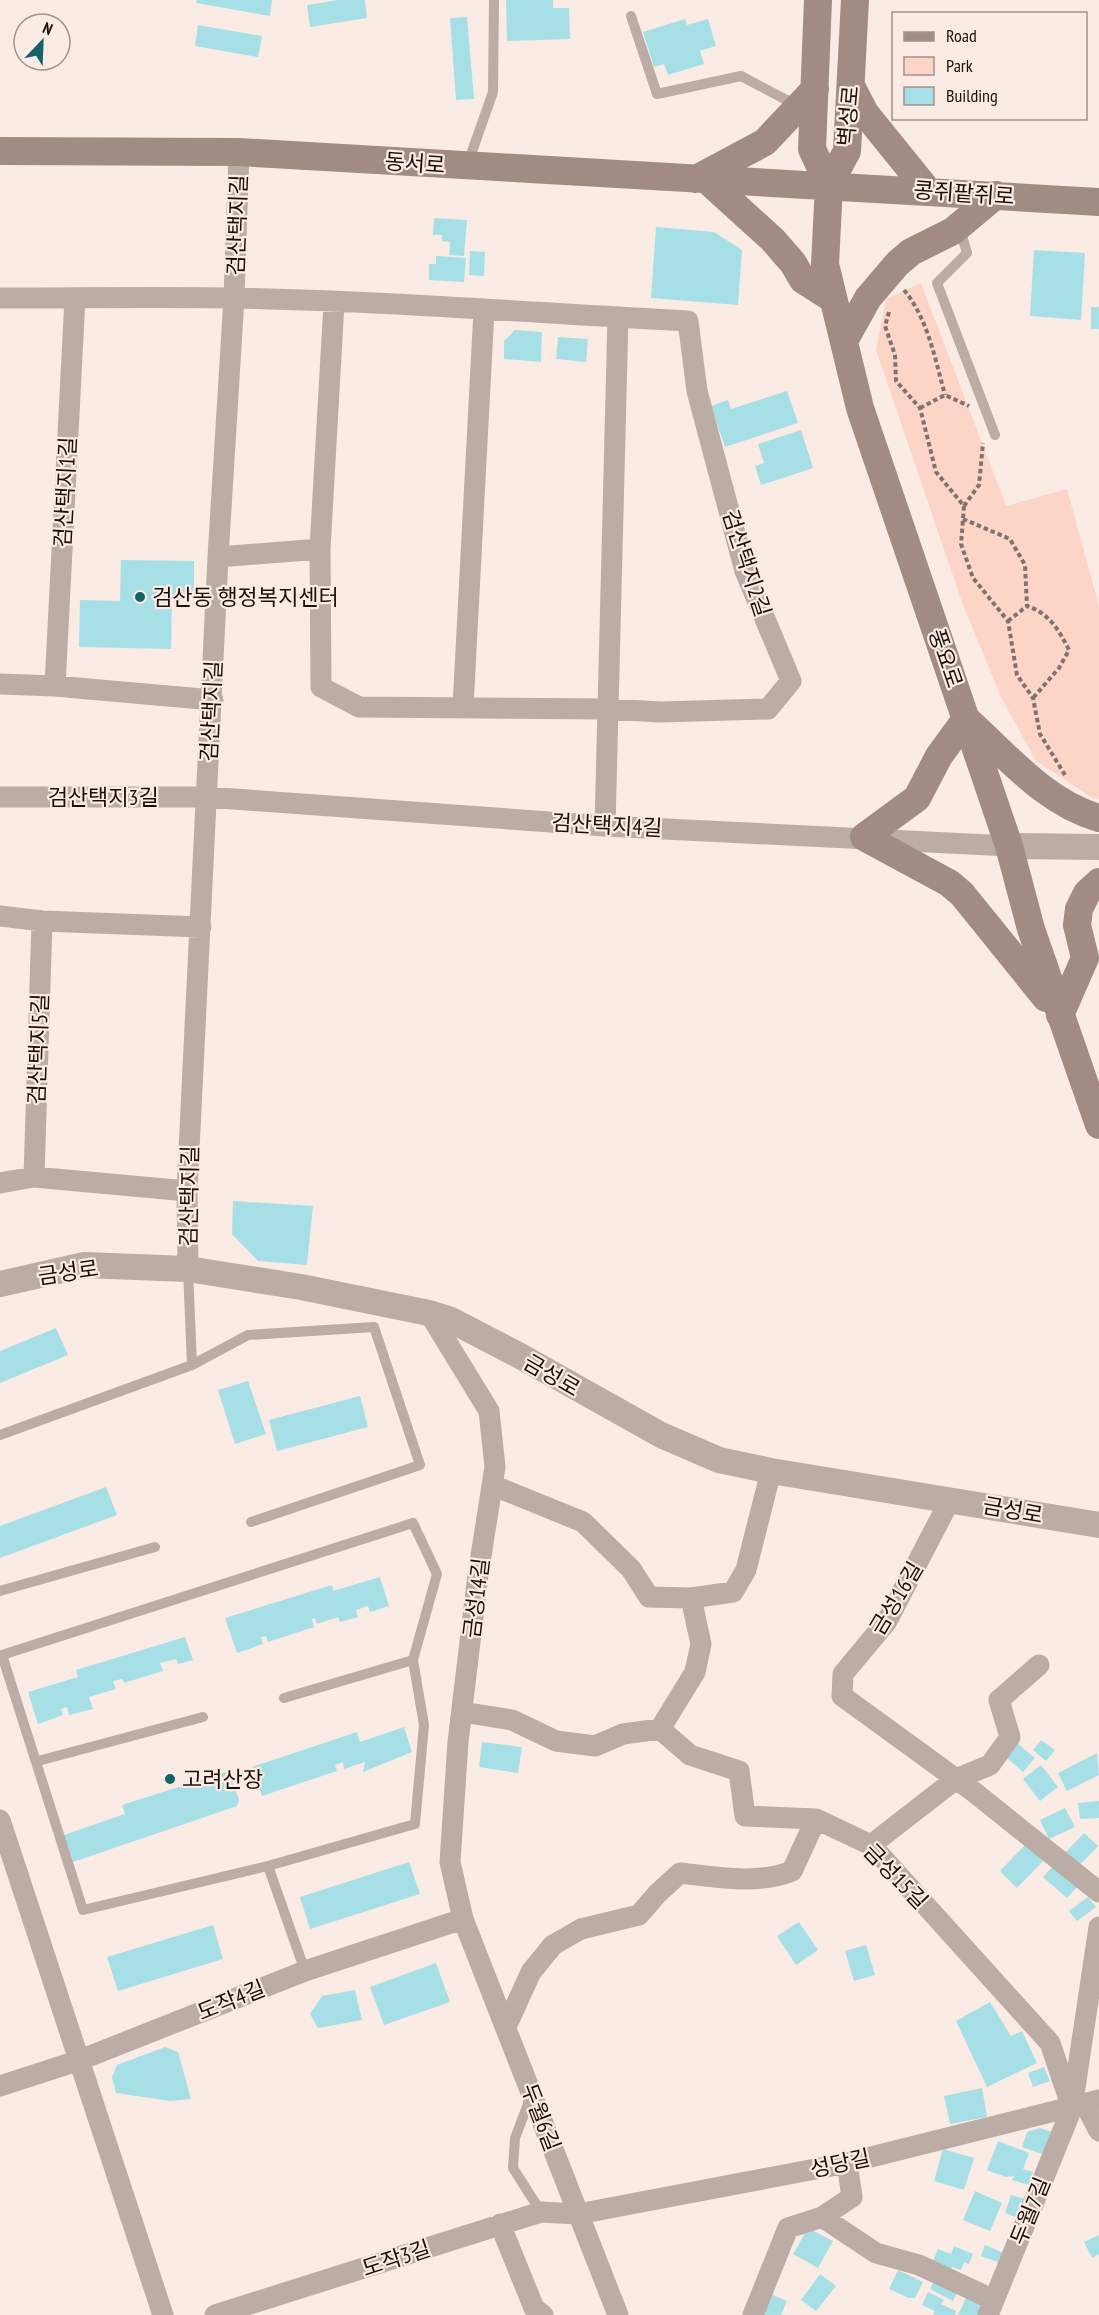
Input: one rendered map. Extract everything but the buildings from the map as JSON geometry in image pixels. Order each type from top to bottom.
[{"type":"main road","name":"벽성로","points":[[818,0],[807,98],[812,149],[830,185]]},
{"type":"main road","name":"벽성로","points":[[830,185],[847,151],[855,0]]},
{"type":"main road","points":[[851,86],[865,113],[928,191]]},
{"type":"main road","points":[[807,98],[765,142],[701,181],[773,240],[793,263],[803,280],[833,299]]},
{"type":"main road","name":"동서로","points":[[0,151],[239,152],[701,181],[830,185]]},
{"type":"main road","name":"콩쥐팥쥐로","points":[[830,185],[1099,202]]},
{"type":"main road","name":"풍요로","points":[[830,185],[825,264],[861,408],[1009,846],[1030,929],[1099,1125]]},
{"type":"main road","points":[[844,341],[868,298],[898,263],[911,252],[959,226],[996,195]]},
{"type":"main road","points":[[1088,815],[1059,802],[966,719],[939,756],[917,798],[864,837],[949,882],[962,894],[1060,1015],[1085,958],[1077,925],[1079,909],[1087,893],[1099,882]]},
{"type":"street","name":"검산택지길","points":[[188,1269],[187,1191],[206,798],[213,700],[218,557],[234,298],[239,152]]},
{"type":"street","points":[[0,297],[234,298]]},
{"type":"street","name":"검산택지1길","points":[[55,686],[75,298]]},
{"type":"street","name":"검산택지2길","points":[[234,298],[484,310],[688,321],[697,391],[745,572],[791,681],[768,709],[661,712],[609,709],[359,706],[321,687],[320,549],[334,303]]},
{"type":"street","points":[[464,707],[484,310]]},
{"type":"street","points":[[605,826],[618,317]]},
{"type":"street","points":[[218,557],[320,549]]},
{"type":"street","points":[[0,684],[55,686],[213,700]]},
{"type":"street","name":"검산택지3길","points":[[0,797],[206,798]]},
{"type":"street","name":"검산택지4길","points":[[206,798],[605,826],[864,837],[1009,846]]},
{"type":"street","points":[[1009,846],[1099,847]]},
{"type":"street","points":[[0,916],[42,921],[201,927]]},
{"type":"street","name":"검산택지5길","points":[[34,1177],[42,921]]},
{"type":"street","points":[[0,1183],[34,1177],[187,1191]]},
{"type":"street","name":"금성로","points":[[0,1284],[84,1265],[188,1269],[301,1287],[429,1313],[451,1320],[512,1352],[661,1435],[719,1460],[771,1471],[1099,1525]]},
{"type":"street","name":"금성14길","points":[[429,1313],[489,1411],[495,1467],[478,1575],[462,1712],[450,1862],[463,1919]]},
{"type":"street","points":[[492,1485],[583,1522],[631,1569],[649,1597],[691,1598],[733,1592],[746,1570],[771,1471]]},
{"type":"street","name":"금성16길","points":[[950,1500],[887,1622],[843,1674],[842,1696],[956,1779],[1099,1892]]},
{"type":"street","points":[[462,1712],[512,1720],[556,1741],[596,1746],[623,1734],[660,1729],[695,1672],[701,1644],[691,1598]]},
{"type":"street","points":[[871,1845],[956,1779],[990,1765],[1010,1737],[999,1700],[1038,1665]]},
{"type":"street","name":"금성15길","points":[[660,1729],[690,1755],[739,1771],[745,1816],[816,1819],[871,1845],[1050,2043],[1099,2131]]},
{"type":"street","points":[[506,2027],[531,1972],[553,1945],[581,1929],[639,1915],[657,1894],[681,1873],[727,1878],[776,1877],[792,1871],[816,1819]]},
{"type":"street","points":[[0,1820],[163,2315]]},
{"type":"street","name":"도작4길","points":[[0,2086],[80,2060],[305,1971],[463,1919]]},
{"type":"street","name":"두월6길","points":[[463,1919],[618,2315]]},
{"type":"street","name":"두월7길","points":[[991,2308],[1085,2104],[1099,1927]]},
{"type":"street","name":"성당길","points":[[578,2214],[847,2163],[1085,2104]]},
{"type":"street","points":[[753,2315],[788,2228],[822,2217],[852,2197],[847,2163]]},
{"type":"street","name":"도작3길","points":[[215,2315],[541,2212],[578,2214]]},
{"type":"street","points":[[822,2217],[876,2253],[919,2265],[991,2308]]},
{"type":"street","points":[[500,2224],[534,2308],[543,2315]]},
{"type":"lane","points":[[466,166],[493,92],[494,0]]},
{"type":"lane","points":[[631,16],[657,94],[741,76],[807,98]]},
{"type":"lane","points":[[959,226],[967,253],[938,283],[996,435]]},
{"type":"lane","points":[[188,1269],[192,1365]]},
{"type":"lane","points":[[0,1435],[192,1365],[248,1335],[374,1327],[420,1466],[251,1522]]},
{"type":"lane","points":[[413,1523],[437,1574],[413,1660],[424,1725],[414,1824],[268,1866],[83,1910],[38,1761],[2,1654],[413,1523]]},
{"type":"lane","points":[[0,1591],[155,1547]]},
{"type":"lane","points":[[284,1698],[413,1660]]},
{"type":"lane","points":[[38,1761],[203,1717]]},
{"type":"lane","points":[[268,1866],[305,1971]]},
{"type":"lane","points":[[532,2093],[515,2138],[513,2168],[541,2212]]},
{"type":"path","points":[[896,292],[900,285],[914,302],[928,337],[945,395],[972,407]]},
{"type":"path","points":[[890,308],[885,326],[895,355],[896,381],[920,408],[936,472],[964,506]]},
{"type":"path","points":[[920,408],[945,395]]},
{"type":"path","points":[[981,436],[984,445],[979,485],[964,506],[961,544],[973,578],[1008,621],[1017,675],[1034,698],[1040,734],[1088,815]]},
{"type":"path","points":[[963,519],[1010,539],[1025,565],[1027,606]]},
{"type":"path","points":[[1008,621],[1027,606]]},
{"type":"path","points":[[1027,606],[1039,610],[1058,627],[1069,650],[1059,668],[1034,698]]},
{"type":"green space","points":[[921,283],[1006,506],[1067,489],[1099,606],[1099,799],[1093,798],[1036,761],[1001,697],[963,605],[876,350],[886,299]]},
{"type":"place","name":"검산동 행정복지센터","points":[[140,597]]},
{"type":"place","name":"고려산장","points":[[170,1779]]}]
